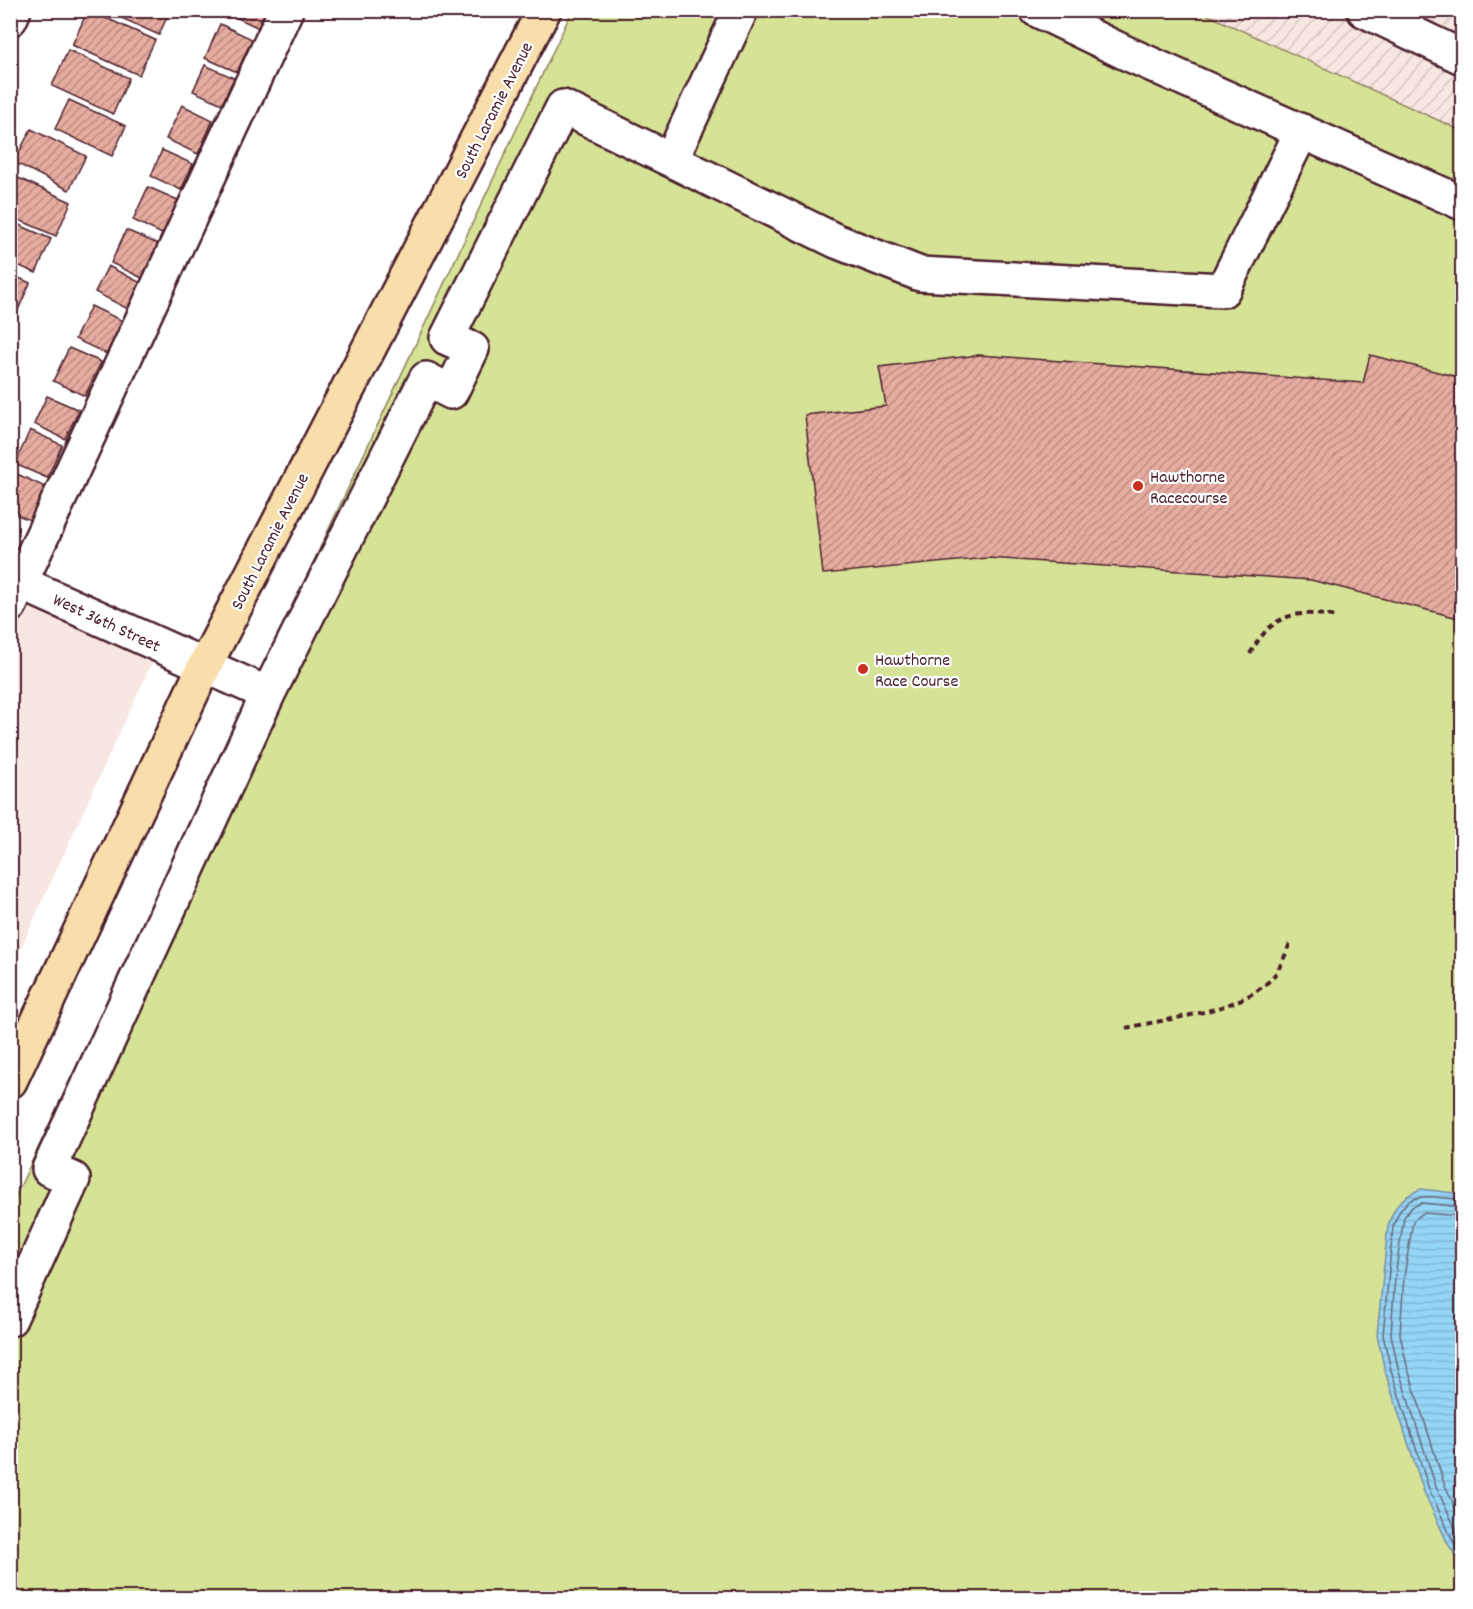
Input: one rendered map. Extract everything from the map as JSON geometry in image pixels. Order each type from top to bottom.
[{"type":"main road","name":"South Laramie Avenue","points":[[10,1081],[204,667],[544,10]]},
{"type":"street","points":[[10,19],[14,10]]},
{"type":"street","points":[[14,588],[286,10]]},
{"type":"street","points":[[671,160],[741,10]]},
{"type":"street","points":[[1037,10],[1126,53],[1462,203]]},
{"type":"street","points":[[1364,10],[1462,57]]},
{"type":"street","points":[[10,1319],[73,1179],[50,1168],[268,694],[426,379],[451,392],[472,349],[447,338],[563,107],[837,241],[920,274],[1223,290],[1302,131]]},
{"type":"street","name":"West 36th Street","points":[[14,588],[268,694]]},
{"type":"path","points":[[1250,654],[1259,638],[1286,617],[1309,612],[1336,617]]},
{"type":"path","points":[[1126,1028],[1246,998],[1270,980],[1283,961],[1290,943]]},
{"type":"shaded area","points":[[1199,11],[1462,11],[1462,131]]},
{"type":"shaded area","points":[[14,597],[152,662],[11,969],[10,605]]},
{"type":"green space","name":"Hawthorne Race Course","points":[[572,11],[1199,11],[1462,131],[1462,1598],[11,1598],[11,1206]]},
{"type":"water","points":[[1421,1189],[1462,1194],[1462,1566],[1448,1544],[1424,1492],[1385,1371],[1377,1335],[1388,1226],[1399,1203],[1408,1195]]},
{"type":"building","points":[[88,10],[155,40],[139,75],[72,45]]},
{"type":"building","points":[[104,10],[170,10],[159,35]]},
{"type":"building","points":[[228,10],[267,10],[259,28],[227,13]]},
{"type":"building","points":[[220,24],[252,39],[237,72],[205,58]]},
{"type":"building","points":[[68,50],[129,78],[113,114],[52,86]]},
{"type":"building","points":[[205,65],[234,78],[222,104],[193,91]]},
{"type":"building","points":[[69,100],[126,126],[112,156],[55,129]]},
{"type":"building","points":[[182,105],[213,120],[198,154],[166,139]]},
{"type":"building","points":[[31,129],[86,156],[69,190],[14,162]]},
{"type":"building","points":[[162,150],[193,164],[181,190],[151,176]]},
{"type":"building","points":[[16,177],[71,202],[56,236],[10,216],[10,188]]},
{"type":"building","points":[[148,187],[180,201],[164,235],[133,220]]},
{"type":"building","points":[[10,221],[51,239],[36,273],[10,262]]},
{"type":"building","points":[[126,230],[158,244],[142,278],[111,263]]},
{"type":"building","points":[[108,266],[141,283],[128,309],[95,292]]},
{"type":"building","points":[[10,274],[30,283],[15,317],[10,315]]},
{"type":"building","points":[[91,306],[123,321],[107,354],[75,339]]},
{"type":"building","points":[[69,348],[101,362],[85,396],[53,381]]},
{"type":"building","name":"Hawthorne Racecourse","points":[[979,355],[1363,383],[1370,355],[1462,378],[1462,619],[1311,580],[988,558],[823,574],[805,415],[886,406],[879,367]]},
{"type":"building","points":[[47,396],[79,410],[65,439],[34,424]]},
{"type":"building","points":[[30,430],[62,445],[47,478],[15,464]]},
{"type":"building","points":[[13,472],[45,487],[30,520],[10,512],[10,478]]},
{"type":"place","name":"Hawthorne Racecourse","points":[[1138,486]]},
{"type":"place","name":"Hawthorne Race Course","points":[[863,669]]}]
